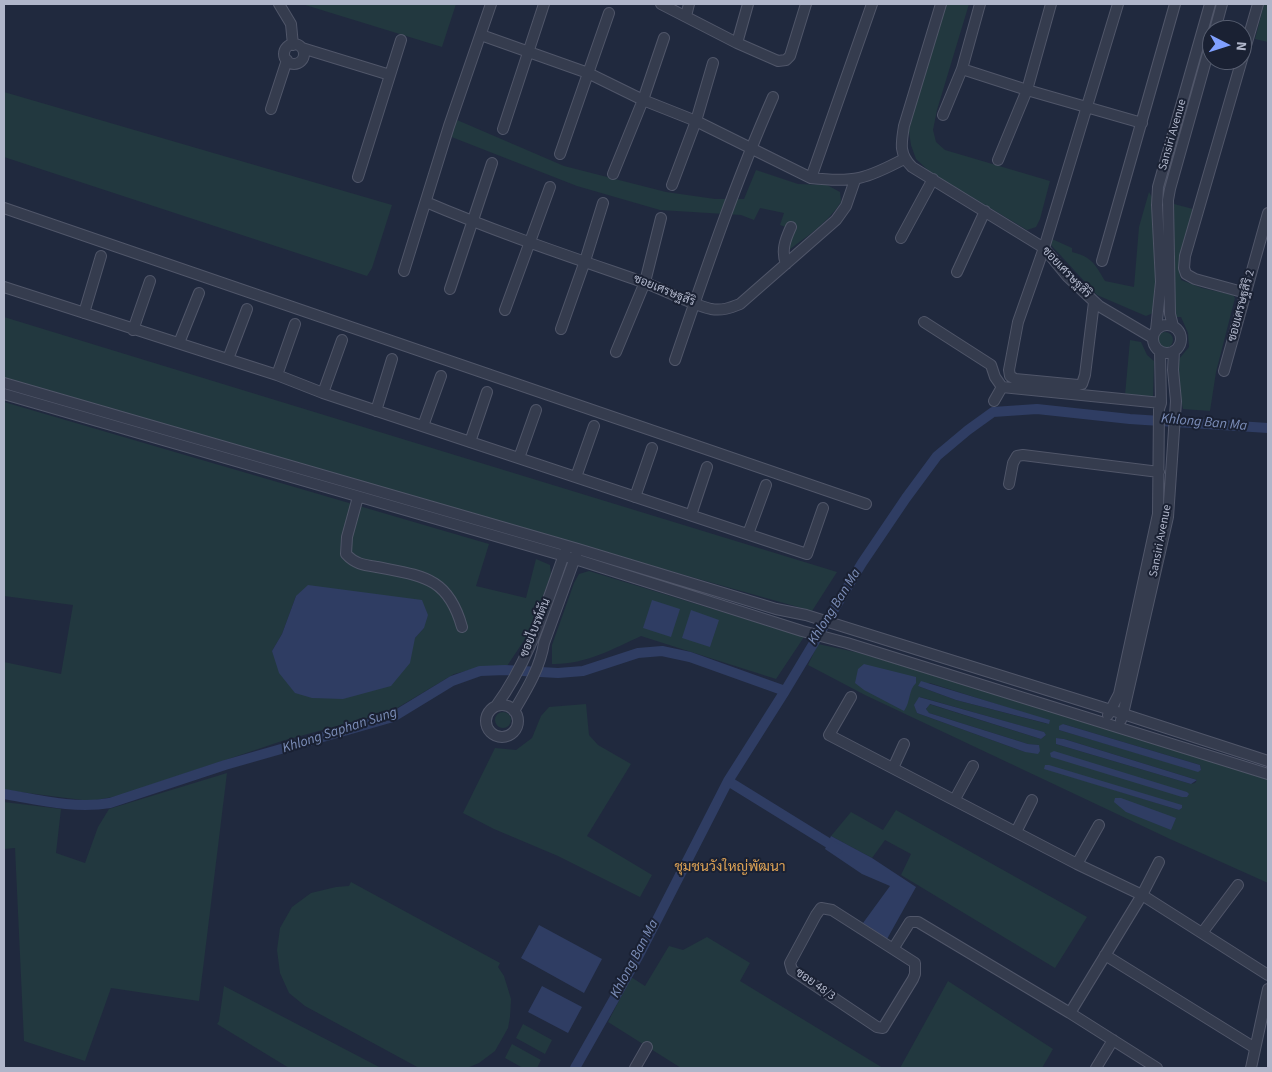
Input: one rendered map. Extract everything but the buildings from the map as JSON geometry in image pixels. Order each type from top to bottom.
[{"type":"street","points":[[279,4],[291,24],[297,46],[304,54],[300,62],[295,64],[287,60]]},
{"type":"street","points":[[404,271],[449,126],[492,4]]},
{"type":"street","points":[[502,129],[544,4]]},
{"type":"street","points":[[661,4],[737,43],[778,61],[786,60],[790,56],[806,4]]},
{"type":"street","points":[[686,16],[689,4]]},
{"type":"street","points":[[737,43],[748,4]]},
{"type":"street","points":[[811,178],[872,4]]},
{"type":"street","points":[[480,35],[588,73],[642,100],[696,122],[811,178],[855,180],[876,174],[904,159],[901,144],[904,126],[941,4]]},
{"type":"street","points":[[943,115],[962,69],[980,4]]},
{"type":"street","points":[[998,160],[1027,90],[1051,4]]},
{"type":"street","points":[[1094,302],[1085,375],[1082,384],[1078,386],[1015,379],[1010,376],[1009,370],[1018,322],[1044,248],[1118,4]]},
{"type":"street","points":[[1102,261],[1175,4]]},
{"type":"street","name":"Sansiri Avenue","points":[[1173,326],[1170,314],[1165,243],[1157,205],[1158,187],[1210,4]]},
{"type":"street","points":[[1218,20],[1222,4]]},
{"type":"street","points":[[1246,293],[1195,279],[1186,274],[1184,268],[1185,256],[1258,4]]},
{"type":"street","points":[[560,154],[609,13]]},
{"type":"street","points":[[613,174],[664,38]]},
{"type":"street","points":[[358,177],[401,40]]},
{"type":"street","points":[[271,109],[287,60],[285,51],[297,46],[390,75]]},
{"type":"street","points":[[672,185],[696,122],[713,63]]},
{"type":"street","points":[[962,69],[1142,123]]},
{"type":"street","name":"Sansiri Avenue","points":[[1154,334],[1170,189],[1203,70]]},
{"type":"street","points":[[675,360],[750,149],[773,97]]},
{"type":"street","points":[[1168,154],[1178,158]]},
{"type":"street","name":"ซอยเศรษฐสิริ","points":[[904,159],[912,167],[1044,248],[1094,302],[1115,317],[1154,334]]},
{"type":"street","points":[[450,289],[492,163]]},
{"type":"street","points":[[901,238],[933,179]]},
{"type":"street","name":"ซอยเศรษฐสิริ","points":[[426,202],[530,243],[645,282],[694,303],[712,309],[726,310],[740,304],[836,220],[846,206],[855,180]]},
{"type":"street","points":[[505,310],[550,187]]},
{"type":"street","points":[[561,329],[585,262],[603,203]]},
{"type":"street","points":[[4,208],[866,504]]},
{"type":"street","points":[[958,272],[985,211]]},
{"type":"street","name":"ซอยเศรษฐสิริ 2","points":[[1224,371],[1268,213]]},
{"type":"street","points":[[616,352],[645,282],[661,218]]},
{"type":"street","points":[[786,264],[783,252],[785,240],[791,227]]},
{"type":"street","points":[[84,313],[101,256]]},
{"type":"street","points":[[133,330],[150,280]]},
{"type":"street","points":[[4,287],[277,375],[376,411],[808,554],[823,508]]},
{"type":"street","points":[[179,344],[199,292]]},
{"type":"street","points":[[228,359],[247,309]]},
{"type":"street","points":[[924,322],[991,365],[995,377],[1002,387],[1160,406]]},
{"type":"street","points":[[277,375],[295,324]]},
{"type":"street","points":[[1164,325],[1173,326],[1179,332],[1180,345],[1169,353],[1160,351],[1154,344],[1154,334],[1164,325]]},
{"type":"street","points":[[323,393],[342,340]]},
{"type":"street","name":"Sansiri Avenue","points":[[1117,727],[1123,714],[1154,556],[1158,514],[1160,351]]},
{"type":"street","name":"Sansiri Avenue","points":[[1102,721],[1111,710],[1119,694],[1154,556],[1168,518],[1176,401],[1173,370],[1174,351]]},
{"type":"street","points":[[376,411],[392,359]]},
{"type":"street","points":[[423,426],[441,376]]},
{"type":"street","points":[[4,383],[565,551]]},
{"type":"street","points":[[994,401],[1002,387]]},
{"type":"street","points":[[470,442],[487,392]]},
{"type":"street","points":[[4,394],[358,497],[776,609],[806,615],[1268,761]]},
{"type":"street","points":[[518,458],[536,410]]},
{"type":"street","points":[[576,477],[594,426]]},
{"type":"street","points":[[635,497],[652,448]]},
{"type":"street","points":[[1009,484],[1013,462],[1017,456],[1023,455],[1159,472]]},
{"type":"street","points":[[691,515],[708,467]]},
{"type":"street","points":[[748,534],[766,485]]},
{"type":"street","points":[[358,497],[347,537],[346,554],[352,560],[361,564],[415,574],[433,582],[444,589],[450,596],[462,627]]},
{"type":"street","name":"ซอยไบรท์ตัน","points":[[565,551],[532,644],[508,690],[488,713],[486,720],[488,729],[496,735],[506,736],[514,731],[518,722],[514,711],[542,658],[544,643],[576,554]]},
{"type":"street","points":[[576,554],[802,631],[847,642],[1268,774]]},
{"type":"street","points":[[851,697],[829,735],[1077,864],[1142,895],[1268,975]]},
{"type":"street","points":[[496,706],[507,706],[514,711]]},
{"type":"street","points":[[893,768],[904,744]]},
{"type":"street","points":[[1214,757],[1218,746]]},
{"type":"street","points":[[955,799],[973,766]]},
{"type":"street","points":[[1016,832],[1032,800]]},
{"type":"street","points":[[1077,864],[1099,825]]},
{"type":"street","points":[[1070,1013],[1142,895],[1159,862]]},
{"type":"street","points":[[1202,933],[1238,885]]},
{"type":"street","name":"ซอย 48/3","points":[[821,908],[832,910],[892,949],[915,963],[915,974],[885,1026],[880,1028],[796,973],[790,967],[790,963],[821,908]]},
{"type":"street","points":[[892,949],[910,922],[918,922],[1070,1013],[1157,1068]]},
{"type":"street","points":[[1105,955],[1255,1048]]},
{"type":"street","points":[[1251,1068],[1268,989]]},
{"type":"street","points":[[1096,1068],[1113,1040]]},
{"type":"street","points":[[636,1068],[647,1047]]},
{"type":"shaded area","points":[[302,4],[456,4],[442,47]]},
{"type":"shaded area","points":[[945,4],[969,4],[937,110],[933,130],[936,142],[945,150],[1050,181],[1036,227],[1027,230],[930,172],[916,159],[911,145],[908,125]]},
{"type":"shaded area","points":[[1264,4],[1268,4],[1268,42],[1255,39]]},
{"type":"shaded area","points":[[4,92],[392,205],[372,268],[367,276],[4,157]]},
{"type":"shaded area","points":[[457,120],[564,166],[666,192],[715,199],[744,199],[756,170],[798,184],[827,185],[840,192],[841,202],[823,223],[786,252],[794,230],[780,225],[784,213],[760,208],[754,220],[741,215],[660,210],[577,186],[449,136]]},
{"type":"shaded area","points":[[1149,192],[1153,199],[1156,302],[1153,313],[1146,316],[1097,295],[1051,245],[1052,239],[1072,248],[1072,252],[1089,259],[1105,281],[1134,287],[1139,227]]},
{"type":"shaded area","points":[[1174,204],[1193,209],[1179,272],[1181,280],[1202,288],[1233,295],[1235,298],[1216,372],[1210,411],[1183,409],[1179,391],[1179,359],[1189,347],[1188,333],[1181,317],[1175,317]]},
{"type":"shaded area","points":[[4,317],[837,572],[812,611],[258,455],[4,378]]},
{"type":"shaded area","points":[[1165,332],[1173,340],[1165,348],[1157,340]]},
{"type":"shaded area","points":[[1130,340],[1141,342],[1147,355],[1154,361],[1153,398],[1125,395]]},
{"type":"shaded area","points":[[4,402],[489,544],[476,586],[526,598],[536,559],[550,565],[551,574],[531,630],[507,666],[474,669],[454,674],[392,711],[282,741],[118,796],[90,801],[4,790],[4,662],[61,674],[73,605],[4,596]],"holes":[[[296,596],[424,628],[415,638],[272,651],[282,634]]]},
{"type":"shaded area","points":[[589,571],[804,637],[776,679],[641,636],[587,659],[564,664],[552,664],[552,645],[574,583],[579,574]]},
{"type":"shaded area","points":[[818,644],[860,653],[1268,778],[1268,883],[1170,839],[865,695],[808,665]],"holes":[[[930,683],[1018,711],[1048,724],[956,700],[918,686]],[[920,697],[1043,732],[1046,735],[1041,739],[929,704],[926,710],[929,713],[1028,744],[1039,745],[1025,752],[917,713],[915,705]],[[1063,724],[1200,765],[1201,770],[1198,771],[1059,730]],[[1056,738],[1197,780],[1191,784],[1056,744]],[[1044,768],[1182,808],[1179,810]]]},
{"type":"shaded area","points":[[586,704],[589,735],[598,745],[631,764],[587,836],[652,875],[640,897],[558,856],[494,829],[463,813],[495,748],[516,750],[532,738],[541,716],[549,707]]},
{"type":"shaded area","points":[[500,712],[506,712],[511,717],[509,726],[500,728],[495,723],[495,717]]},
{"type":"shaded area","points":[[227,773],[199,1001],[111,988],[85,1061],[24,1041],[15,848],[4,849],[4,802],[61,809],[56,853],[85,863],[98,827],[109,809]]},
{"type":"shaded area","points":[[896,810],[1087,917],[1055,968],[901,875],[911,854],[885,840],[872,858],[831,836],[851,812],[883,830]]},
{"type":"shaded area","points":[[351,882],[500,963],[498,967],[504,976],[511,999],[510,1017],[508,1028],[495,1051],[479,1063],[467,1068],[419,1068],[305,1006],[289,993],[280,973],[277,950],[280,928],[292,907],[311,893],[349,886]]},
{"type":"shaded area","points":[[707,937],[750,963],[740,981],[883,1068],[681,1068],[608,1022],[631,977],[645,986],[669,946],[683,950]]},
{"type":"shaded area","points":[[948,981],[1053,1049],[1042,1068],[900,1068]]},
{"type":"shaded area","points":[[224,986],[381,1068],[289,1068],[217,1024]]},
{"type":"shaded area","points":[[523,1024],[552,1040],[545,1054],[516,1038]]},
{"type":"shaded area","points":[[512,1044],[541,1060],[537,1068],[523,1068],[505,1058]]},
{"type":"water","points":[[308,585],[422,600],[428,615],[424,628],[415,638],[410,663],[391,686],[343,699],[312,698],[295,693],[279,673],[272,651],[282,634],[296,596]]},
{"type":"water","points":[[652,600],[680,609],[671,637],[643,628]]},
{"type":"water","points":[[691,610],[719,620],[710,647],[682,638]]},
{"type":"water","points":[[864,664],[916,677],[916,683],[904,711],[864,690],[855,683],[858,669]]},
{"type":"water","points":[[921,681],[1050,720],[1049,724],[956,700],[918,686]]},
{"type":"water","points":[[919,697],[1044,732],[1046,735],[1041,739],[930,704],[926,709],[929,713],[1028,744],[1039,745],[1040,751],[1038,754],[1025,752],[917,713],[914,705]]},
{"type":"water","points":[[1063,724],[1200,765],[1201,770],[1198,772],[1059,730],[1059,726]]},
{"type":"water","points":[[1056,738],[1197,780],[1191,784],[1056,744]]},
{"type":"water","points":[[1054,751],[1189,794],[1187,797],[1182,797],[1051,757],[1050,753]]},
{"type":"water","points":[[1045,765],[1182,805],[1182,808],[1179,810],[1044,769]]},
{"type":"water","points":[[1115,798],[1121,798],[1176,818],[1171,830],[1126,812],[1114,802]]},
{"type":"water","points":[[831,836],[872,858],[916,887],[887,939],[863,923],[890,886],[862,874],[825,849]]},
{"type":"water","points":[[539,925],[602,959],[584,993],[521,958]]},
{"type":"water","points":[[542,986],[582,1007],[568,1033],[528,1012]]},
{"type":"waterway","name":"Khlong Ban Ma","points":[[575,1068],[639,955],[728,781],[862,563],[937,456],[993,412],[1037,409],[1130,419],[1268,428]]},
{"type":"waterway","name":"Khlong Saphan Sung","points":[[4,794],[70,804],[97,805],[110,803],[225,765],[393,717],[452,681],[480,671],[505,670],[558,673],[583,671],[638,653],[662,651],[690,657],[785,691]]},
{"type":"waterway","points":[[728,781],[838,849]]},
{"type":"district","name":"ชุมชนวังใหญ่พัฒนา","points":[[730,868]]}]
